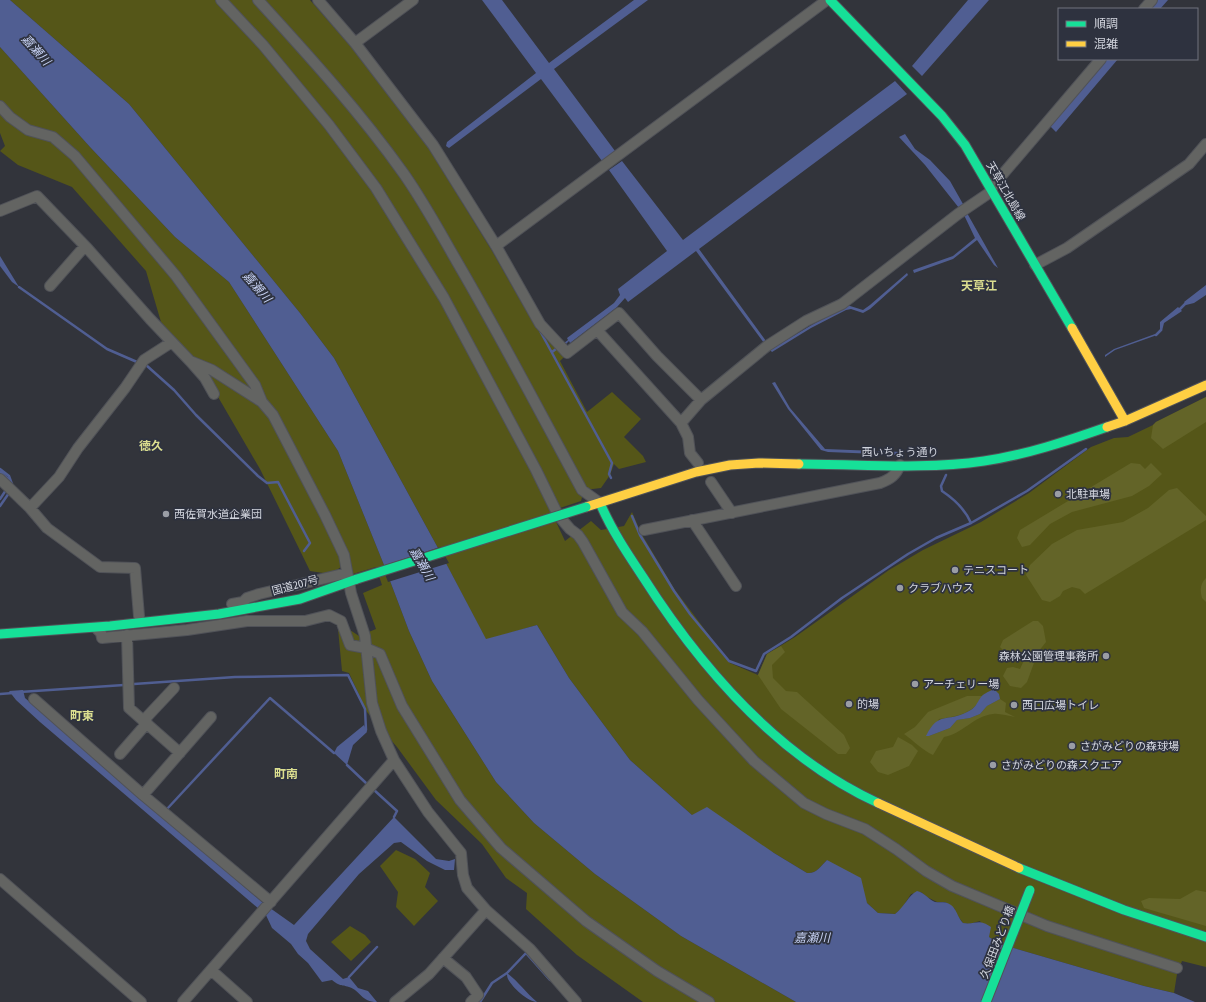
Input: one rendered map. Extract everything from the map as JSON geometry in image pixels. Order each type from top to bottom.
[{"type":"main road","name":"天草江北島線","points":[[828,0],[942,116],[964,145],[992,189],[1125,421]]},
{"type":"main road","name":"西いちょう通り","points":[[586,507],[696,472],[730,465],[759,463],[942,465],[984,462],[1070,440],[1125,421],[1206,385]]},
{"type":"main road","points":[[600,503],[604,515],[644,580],[682,634],[720,681],[764,726],[827,776],[852,791],[1035,875],[1124,910],[1206,937]]},
{"type":"main road","name":"国道207号","points":[[0,634],[117,627],[209,616],[293,601],[351,578],[586,507]]},
{"type":"main road","name":"久保田みどり橋","points":[[986,1002],[1035,875]]},
{"type":"street","points":[[221,0],[263,45],[329,125],[376,188],[444,298],[536,470],[558,515],[584,542],[622,612],[642,631],[698,700],[754,761],[804,803],[826,814],[866,829],[926,871],[952,886],[1047,926],[1177,968]]},
{"type":"street","points":[[258,0],[358,114],[404,174],[431,217],[483,307],[582,490],[600,503]]},
{"type":"street","points":[[318,0],[355,43],[433,144],[496,246],[540,324],[567,353],[619,313],[657,356],[701,400]]},
{"type":"street","points":[[355,43],[413,0]]},
{"type":"street","points":[[496,246],[828,0]]},
{"type":"street","points":[[1145,8],[1152,0]]},
{"type":"street","points":[[681,423],[701,400],[767,346],[806,321],[842,304],[992,189],[1100,60]]},
{"type":"street","points":[[0,106],[10,117],[28,130],[54,137],[75,156],[176,276],[255,385],[262,402]]},
{"type":"street","points":[[1035,266],[1067,248],[1189,164],[1206,144]]},
{"type":"street","points":[[0,211],[37,196],[86,246],[150,319],[190,361],[205,378],[214,394]]},
{"type":"street","points":[[50,286],[86,246]]},
{"type":"street","points":[[597,330],[681,423],[688,437],[690,453],[698,463]]},
{"type":"street","points":[[30,508],[59,477],[78,448],[125,388],[144,360],[172,342]]},
{"type":"street","points":[[190,361],[212,370],[262,402],[273,415],[344,555],[351,578],[351,593],[365,636],[372,704],[381,731],[394,760],[428,812],[461,853],[463,875],[467,888],[486,910],[530,949],[576,1002]]},
{"type":"street","points":[[644,530],[880,483],[894,476],[900,465]]},
{"type":"street","points":[[3,482],[30,508],[47,528],[100,567],[136,568],[139,616]]},
{"type":"street","points":[[711,482],[732,513]]},
{"type":"street","points":[[692,520],[736,586]]},
{"type":"street","points":[[117,627],[123,619],[139,616],[206,610],[243,602],[247,598],[259,594],[351,578]]},
{"type":"street","points":[[96,628],[101,633],[102,638],[188,630],[247,621],[305,621],[329,615],[341,621],[350,645],[366,648],[380,654],[402,706],[460,800],[501,848],[586,921],[657,971],[709,1002]]},
{"type":"street","points":[[127,636],[129,708],[180,753]]},
{"type":"street","points":[[120,754],[174,688]]},
{"type":"street","points":[[34,699],[143,795],[271,902]]},
{"type":"street","points":[[143,795],[211,718]]},
{"type":"street","points":[[183,1002],[394,760]]},
{"type":"street","points":[[0,878],[141,1002]]},
{"type":"street","points":[[395,1002],[429,974],[486,910]]},
{"type":"street","points":[[443,958],[466,977],[478,995],[471,1002]]},
{"type":"street","points":[[211,970],[248,1002]]},
{"type":"shaded area","points":[[10,0],[310,0],[351,47],[429,149],[492,251],[536,328],[564,357],[560,361],[587,412],[612,392],[641,419],[624,437],[643,456],[646,462],[619,469],[614,464],[610,475],[601,488],[584,490],[581,501],[551,511],[565,541],[591,521],[601,530],[624,526],[632,512],[641,533],[675,590],[730,663],[758,675],[767,654],[795,637],[889,570],[923,550],[981,522],[1029,493],[1091,447],[1114,438],[1128,437],[1206,397],[1206,967],[1182,961],[1177,974],[1174,993],[1144,986],[1000,944],[989,937],[980,921],[969,924],[963,923],[955,912],[955,909],[945,902],[937,902],[927,897],[921,892],[911,894],[902,908],[895,914],[878,913],[827,860],[815,871],[807,873],[774,853],[692,815],[630,760],[569,678],[537,625],[486,640],[438,548],[334,358],[300,313],[129,104]]},
{"type":"shaded area","points":[[0,47],[90,147],[175,237],[229,282],[338,451],[409,631],[432,681],[496,782],[534,823],[595,874],[681,936],[796,1002],[643,1002],[577,955],[526,909],[527,893],[506,878],[482,844],[436,800],[397,747],[367,712],[349,673],[342,671],[338,629],[347,628],[359,636],[376,629],[363,593],[382,585],[376,567],[353,574],[346,564],[330,574],[310,571],[260,469],[214,390],[161,322],[146,271],[72,187],[18,165],[0,151],[5,146],[0,133]]},
{"type":"shaded area","points":[[1206,397],[1206,422],[1163,449],[1151,438],[1153,425],[1156,422]]},
{"type":"shaded area","points":[[1131,463],[1140,464],[1145,469],[1151,463],[1162,474],[1149,486],[1132,496],[1072,512],[1050,524],[1030,545],[1022,547],[1017,538],[1020,530]]},
{"type":"shaded area","points":[[1177,488],[1206,516],[1206,520],[1085,594],[1080,589],[1072,587],[1063,591],[1060,596],[1050,602],[1042,600],[1026,575],[1030,565],[1052,544],[1077,530],[1123,522],[1148,508],[1169,490]]},
{"type":"shaded area","points":[[1206,578],[1206,602],[1202,598],[1201,590]]},
{"type":"shaded area","points":[[1033,621],[1038,621],[1043,626],[1046,642],[1038,652],[1027,682],[1021,688],[1010,686],[1003,676],[1007,668],[1013,667],[1020,669],[1026,656],[1016,652],[1005,652],[1000,647],[1003,640]]},
{"type":"shaded area","points":[[781,646],[785,652],[772,665],[773,678],[786,691],[797,692],[844,735],[850,748],[846,754],[838,754],[781,709],[758,675],[767,654]]},
{"type":"shaded area","points":[[967,696],[982,696],[979,702],[970,710],[958,715],[939,719],[929,736],[950,728],[957,720],[970,718],[980,714],[987,706],[1000,699],[1006,703],[1005,712],[1015,717],[1001,714],[986,715],[957,732],[944,737],[933,755],[904,734],[915,727],[928,712]]},
{"type":"shaded area","points":[[898,737],[912,745],[918,751],[909,766],[888,775],[878,772],[870,762],[876,751],[893,747]]},
{"type":"shaded area","points":[[396,850],[415,859],[430,873],[425,887],[438,901],[414,926],[396,907],[398,892],[380,866]]},
{"type":"shaded area","points":[[1196,890],[1206,892],[1206,926],[1144,908],[1141,901],[1149,898],[1180,899]]},
{"type":"shaded area","points":[[350,926],[365,935],[371,942],[351,961],[331,942]]},
{"type":"water","name":"嘉瀬川","points":[[0,0],[10,0],[129,104],[300,313],[334,358],[486,639],[537,625],[569,678],[630,760],[692,815],[707,807],[774,853],[807,873],[815,871],[827,860],[861,878],[867,903],[878,913],[895,914],[917,891],[935,902],[951,905],[963,923],[980,922],[987,924],[991,927],[989,937],[1000,944],[1144,986],[1174,993],[1195,1002],[796,1002],[681,936],[595,874],[534,823],[496,782],[432,681],[409,631],[338,451],[229,282],[175,237],[90,147],[0,47]]},
{"type":"water","points":[[482,0],[502,0],[549,63],[634,0],[648,0],[554,69],[615,151],[602,161],[541,79],[449,148],[446,146],[447,142],[536,73]]},
{"type":"water","points":[[968,0],[989,0],[922,76],[912,66]]},
{"type":"water","points":[[1157,0],[1168,0],[1161,8],[1150,8]]},
{"type":"water","points":[[1106,60],[1117,60],[1056,132],[1050,126]]},
{"type":"water","points":[[895,81],[907,94],[699,249],[766,341],[764,343],[696,251],[628,302],[625,298],[617,307],[570,343],[569,341],[565,345],[564,343],[568,340],[567,338],[614,303],[620,295],[618,289],[667,251],[609,170],[622,161],[683,240]]},
{"type":"water","points":[[905,134],[915,149],[930,160],[950,181],[963,204],[959,208],[925,165],[899,137]]},
{"type":"water","points":[[967,213],[998,268],[994,265],[977,240],[953,259],[914,273],[913,270],[953,256],[975,238],[964,215]]},
{"type":"water","points":[[0,256],[19,287],[12,282],[0,266]]},
{"type":"water","points":[[907,273],[908,275],[870,309],[863,313],[851,309],[846,310],[811,328],[772,352],[770,350],[846,306],[863,310]]},
{"type":"water","points":[[1206,285],[1206,295],[1194,303],[1186,305],[1184,302]]},
{"type":"water","points":[[1178,307],[1182,311],[1164,323],[1162,331],[1160,329],[1160,322]]},
{"type":"water","points":[[1155,334],[1157,335],[1115,350],[1105,357],[1105,355],[1114,349]]},
{"type":"water","points":[[775,382],[790,408],[825,449],[902,452],[902,455],[828,452],[821,450],[788,409],[772,383]]},
{"type":"water","points":[[23,690],[25,698],[263,903],[259,909],[40,722],[16,700],[9,691]]},
{"type":"water","points":[[992,690],[995,690],[999,694],[1000,699],[987,706],[980,714],[970,718],[957,720],[950,728],[926,736],[935,723],[939,720],[960,715],[972,709],[976,706],[982,696]]},
{"type":"water","points":[[364,725],[367,732],[353,745],[347,765],[334,753],[337,747]]},
{"type":"water","points":[[394,817],[436,859],[449,861],[455,859],[454,870],[445,870],[427,861],[401,842],[394,843],[359,874],[308,934],[306,941],[310,949],[343,979],[349,977],[358,988],[368,991],[377,1002],[372,1002],[364,998],[353,989],[332,980],[322,982],[291,944],[272,928],[265,913],[270,908],[294,925]]},
{"type":"water","points":[[507,973],[537,1002],[529,1000],[517,990],[508,979]]},
{"type":"pier","points":[[440,547],[449,563],[388,582],[382,566]]},
{"type":"waterway","points":[[19,287],[107,349],[137,362]]},
{"type":"waterway","points":[[1180,309],[1185,304]]},
{"type":"waterway","points":[[539,329],[612,463],[609,474],[611,478]]},
{"type":"waterway","points":[[1156,335],[1161,330]]},
{"type":"waterway","points":[[552,352],[556,349]]},
{"type":"waterway","points":[[146,365],[174,390],[196,415],[258,476],[267,483],[278,482],[310,543],[304,551]]},
{"type":"waterway","points":[[632,516],[640,535],[674,591],[690,614],[729,661],[756,671],[764,654],[791,637],[842,598],[908,554],[936,538],[971,523],[1027,491],[1086,449]]},
{"type":"waterway","points":[[0,469],[9,476],[13,487]]},
{"type":"waterway","points":[[0,472],[9,482]]},
{"type":"waterway","points":[[946,475],[941,486],[942,491],[959,505],[966,513],[971,523]]},
{"type":"waterway","points":[[0,499],[6,490]]},
{"type":"waterway","points":[[0,506],[9,493]]},
{"type":"waterway","points":[[134,684],[235,677],[348,675],[365,709],[366,730]]},
{"type":"waterway","points":[[20,692],[124,685]]},
{"type":"waterway","points":[[0,694],[13,693]]},
{"type":"waterway","points":[[167,809],[270,698],[334,753]]},
{"type":"waterway","points":[[347,765],[366,783]]},
{"type":"waterway","points":[[374,790],[397,811],[394,817]]},
{"type":"waterway","points":[[349,977],[377,947]]},
{"type":"waterway","points":[[480,1002],[492,983],[507,973],[526,953],[550,980]]},
{"type":"traffic: fast","points":[[830,0],[942,116],[965,145],[1072,328]]},
{"type":"traffic: fast","points":[[799,464],[892,466],[961,464],[984,461],[1031,451],[1107,427]]},
{"type":"traffic: fast","points":[[600,503],[609,522],[631,559],[666,611],[716,676],[745,707],[775,735],[807,761],[842,784],[878,803]]},
{"type":"traffic: fast","points":[[357,579],[586,507]]},
{"type":"traffic: fast","points":[[0,634],[110,626],[219,614],[300,599],[357,579]]},
{"type":"traffic: fast","points":[[1019,868],[1124,910],[1206,937]]},
{"type":"traffic: fast","points":[[986,1002],[1030,890]]},
{"type":"traffic: slow","points":[[1072,328],[1125,421]]},
{"type":"traffic: slow","points":[[1107,427],[1125,421],[1206,385]]},
{"type":"traffic: slow","points":[[586,507],[696,472],[730,465],[759,463],[799,464]]},
{"type":"traffic: slow","points":[[878,803],[1019,868]]},
{"type":"place","name":"北駐車場","points":[[1058,494]]},
{"type":"place","name":"西佐賀水道企業団","points":[[166,514]]},
{"type":"place","name":"テニスコート","points":[[955,570]]},
{"type":"place","name":"クラブハウス","points":[[900,588]]},
{"type":"place","name":"森林公園管理事務所","points":[[1106,656]]},
{"type":"place","name":"アーチェリー場","points":[[915,684]]},
{"type":"place","name":"的場","points":[[849,704]]},
{"type":"place","name":"西口広場トイレ","points":[[1014,705]]},
{"type":"place","name":"さがみどりの森球場","points":[[1072,746]]},
{"type":"place","name":"さがみどりの森スクエア","points":[[993,765]]},
{"type":"district","name":"天草江","points":[[979,286]]},
{"type":"district","name":"徳久","points":[[151,446]]},
{"type":"district","name":"町東","points":[[82,716]]},
{"type":"district","name":"町南","points":[[286,774]]}]
